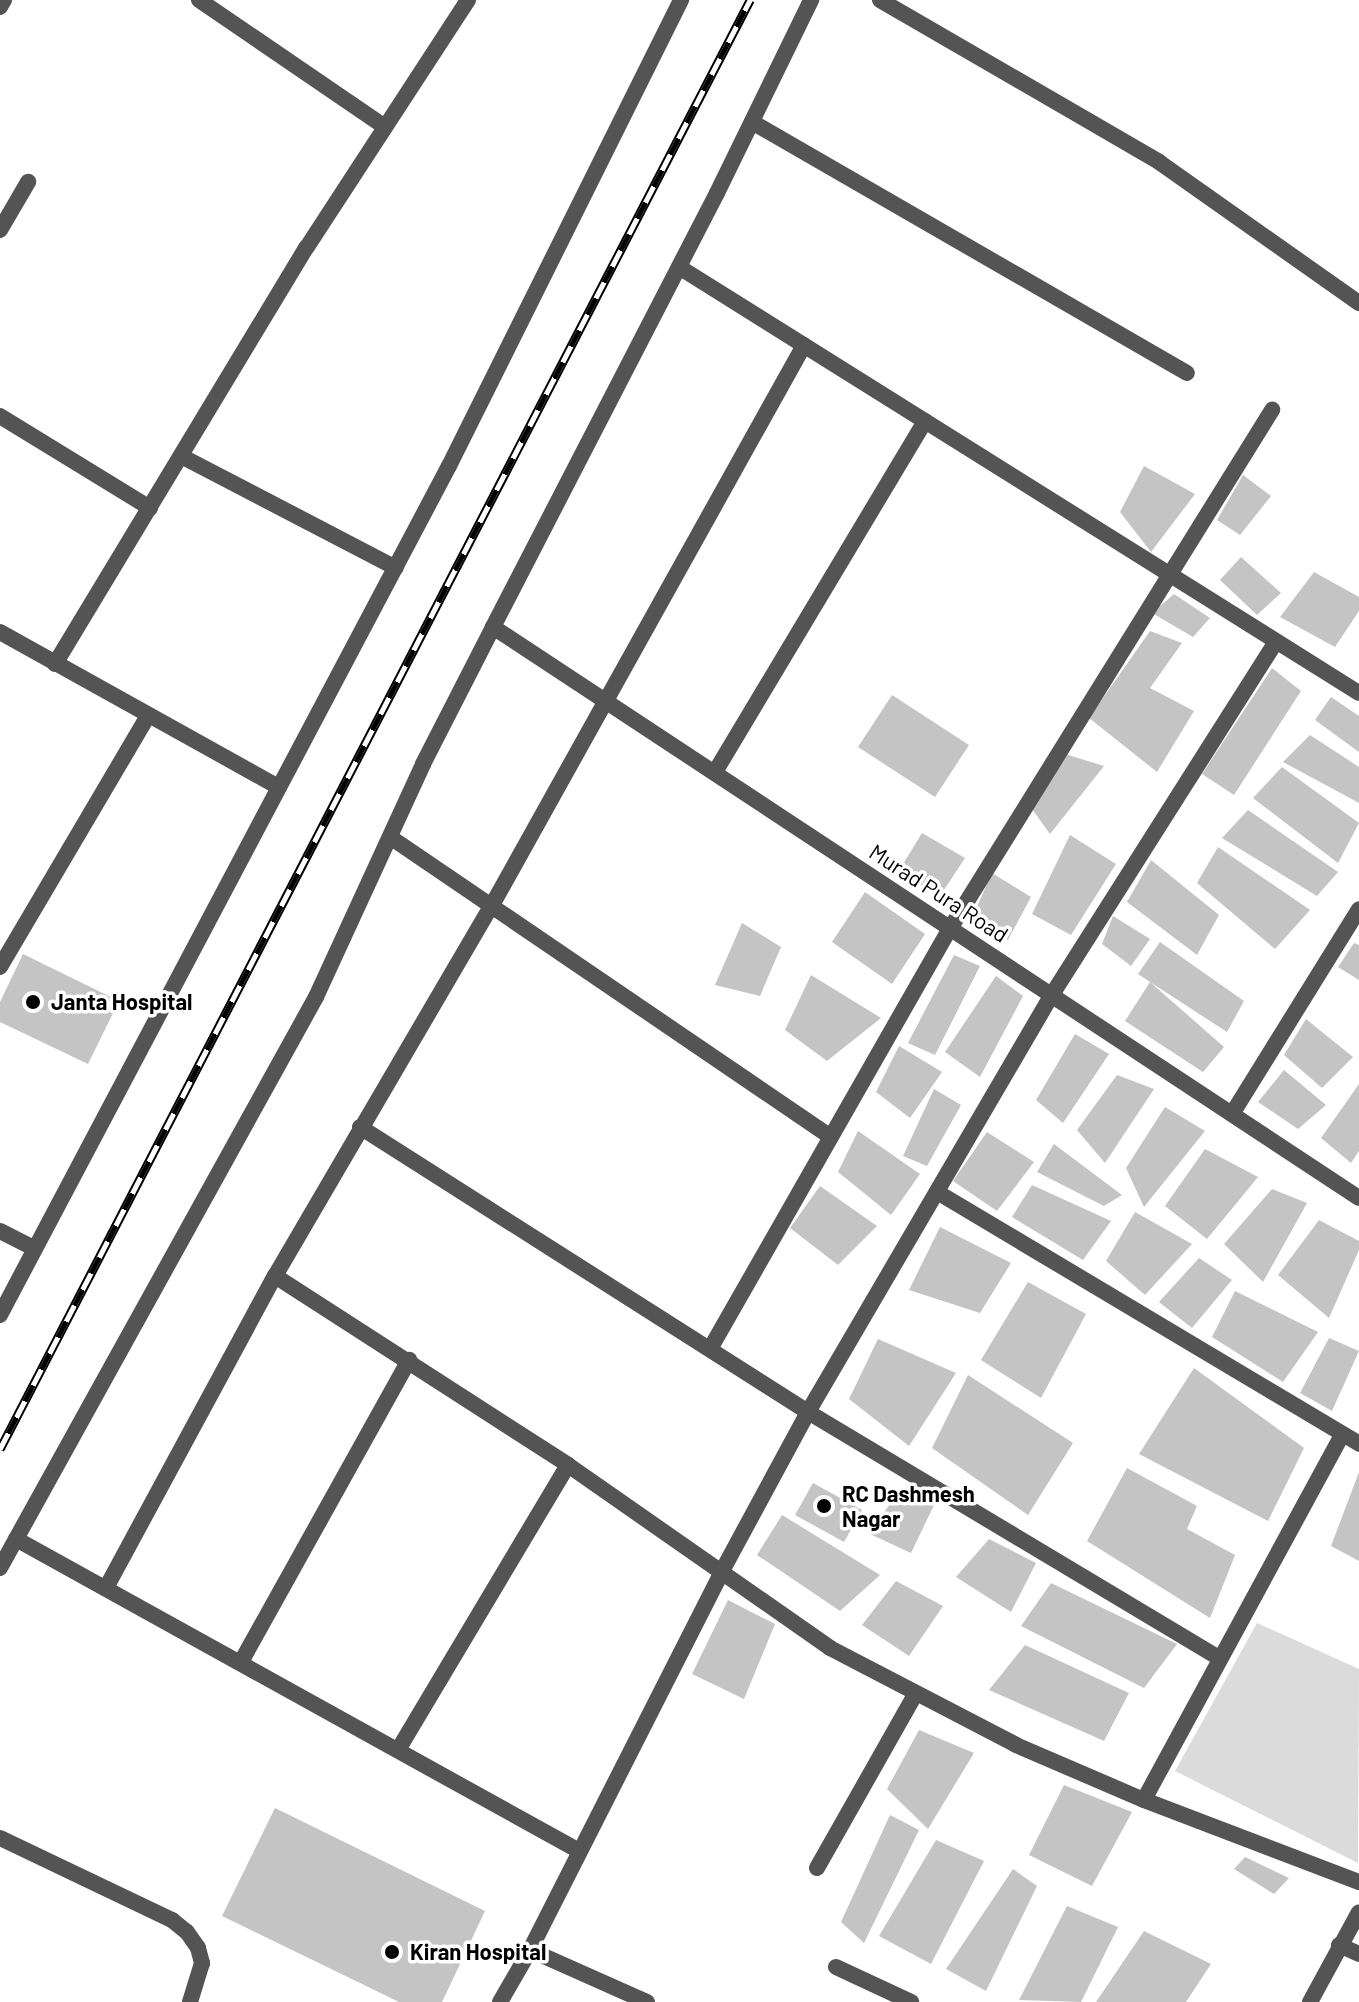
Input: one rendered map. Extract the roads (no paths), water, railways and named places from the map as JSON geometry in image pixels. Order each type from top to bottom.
[{"type":"street","points":[[0,7],[4,0]]},
{"type":"street","points":[[199,0],[385,127]]},
{"type":"street","points":[[55,664],[307,247],[468,0]]},
{"type":"street","points":[[0,1315],[396,568],[681,0]]},
{"type":"street","points":[[0,1568],[316,997],[493,627],[679,267],[811,0]]},
{"type":"street","points":[[880,0],[1159,162],[1359,303]]},
{"type":"street","points":[[752,122],[1187,373]]},
{"type":"street","points":[[0,230],[28,182]]},
{"type":"street","points":[[679,267],[1359,693]]},
{"type":"street","points":[[106,1588],[275,1276],[491,907],[804,345]]},
{"type":"street","points":[[710,1349],[951,927],[1272,410]]},
{"type":"street","points":[[0,416],[150,508]]},
{"type":"street","points":[[715,772],[925,421]]},
{"type":"street","points":[[181,456],[396,568]]},
{"type":"street","name":"Murad Pura Road","points":[[493,627],[1053,993],[1359,1198]]},
{"type":"street","points":[[0,632],[147,717],[278,787]]},
{"type":"street","points":[[500,2002],[530,1950],[721,1573],[808,1412],[1053,993],[1276,642]]},
{"type":"street","points":[[0,967],[147,717]]},
{"type":"street","points":[[390,837],[831,1137]]},
{"type":"street","points":[[1232,1114],[1359,909]]},
{"type":"street","points":[[360,1127],[808,1412],[1220,1659]]},
{"type":"street","points":[[937,1192],[1359,1444]]},
{"type":"street","points":[[0,1231],[35,1249]]},
{"type":"street","points":[[275,1276],[568,1465],[830,1648],[1016,1745],[1144,1800],[1359,1882]]},
{"type":"street","points":[[241,1662],[409,1360]]},
{"type":"street","points":[[1144,1800],[1342,1435]]},
{"type":"street","points":[[398,1750],[568,1465]]},
{"type":"street","points":[[16,1539],[579,1851]]},
{"type":"street","points":[[817,1868],[915,1695]]},
{"type":"street","points":[[0,1838],[172,1920],[187,1932],[198,1948],[202,1963],[190,2002]]},
{"type":"street","points":[[1310,2002],[1359,1912]]},
{"type":"street","points":[[1339,1945],[1359,1954]]},
{"type":"street","points":[[530,1950],[647,2002]]},
{"type":"street","points":[[836,1967],[911,2002]]},
{"type":"railway","points":[[0,1449],[750,0]]},
{"type":"place","name":"Janta Hospital","points":[[33,1002]]},
{"type":"place","name":"RC Dashmesh Nagar","points":[[824,1506]]},
{"type":"place","name":"Kiran Hospital","points":[[392,1952]]}]
